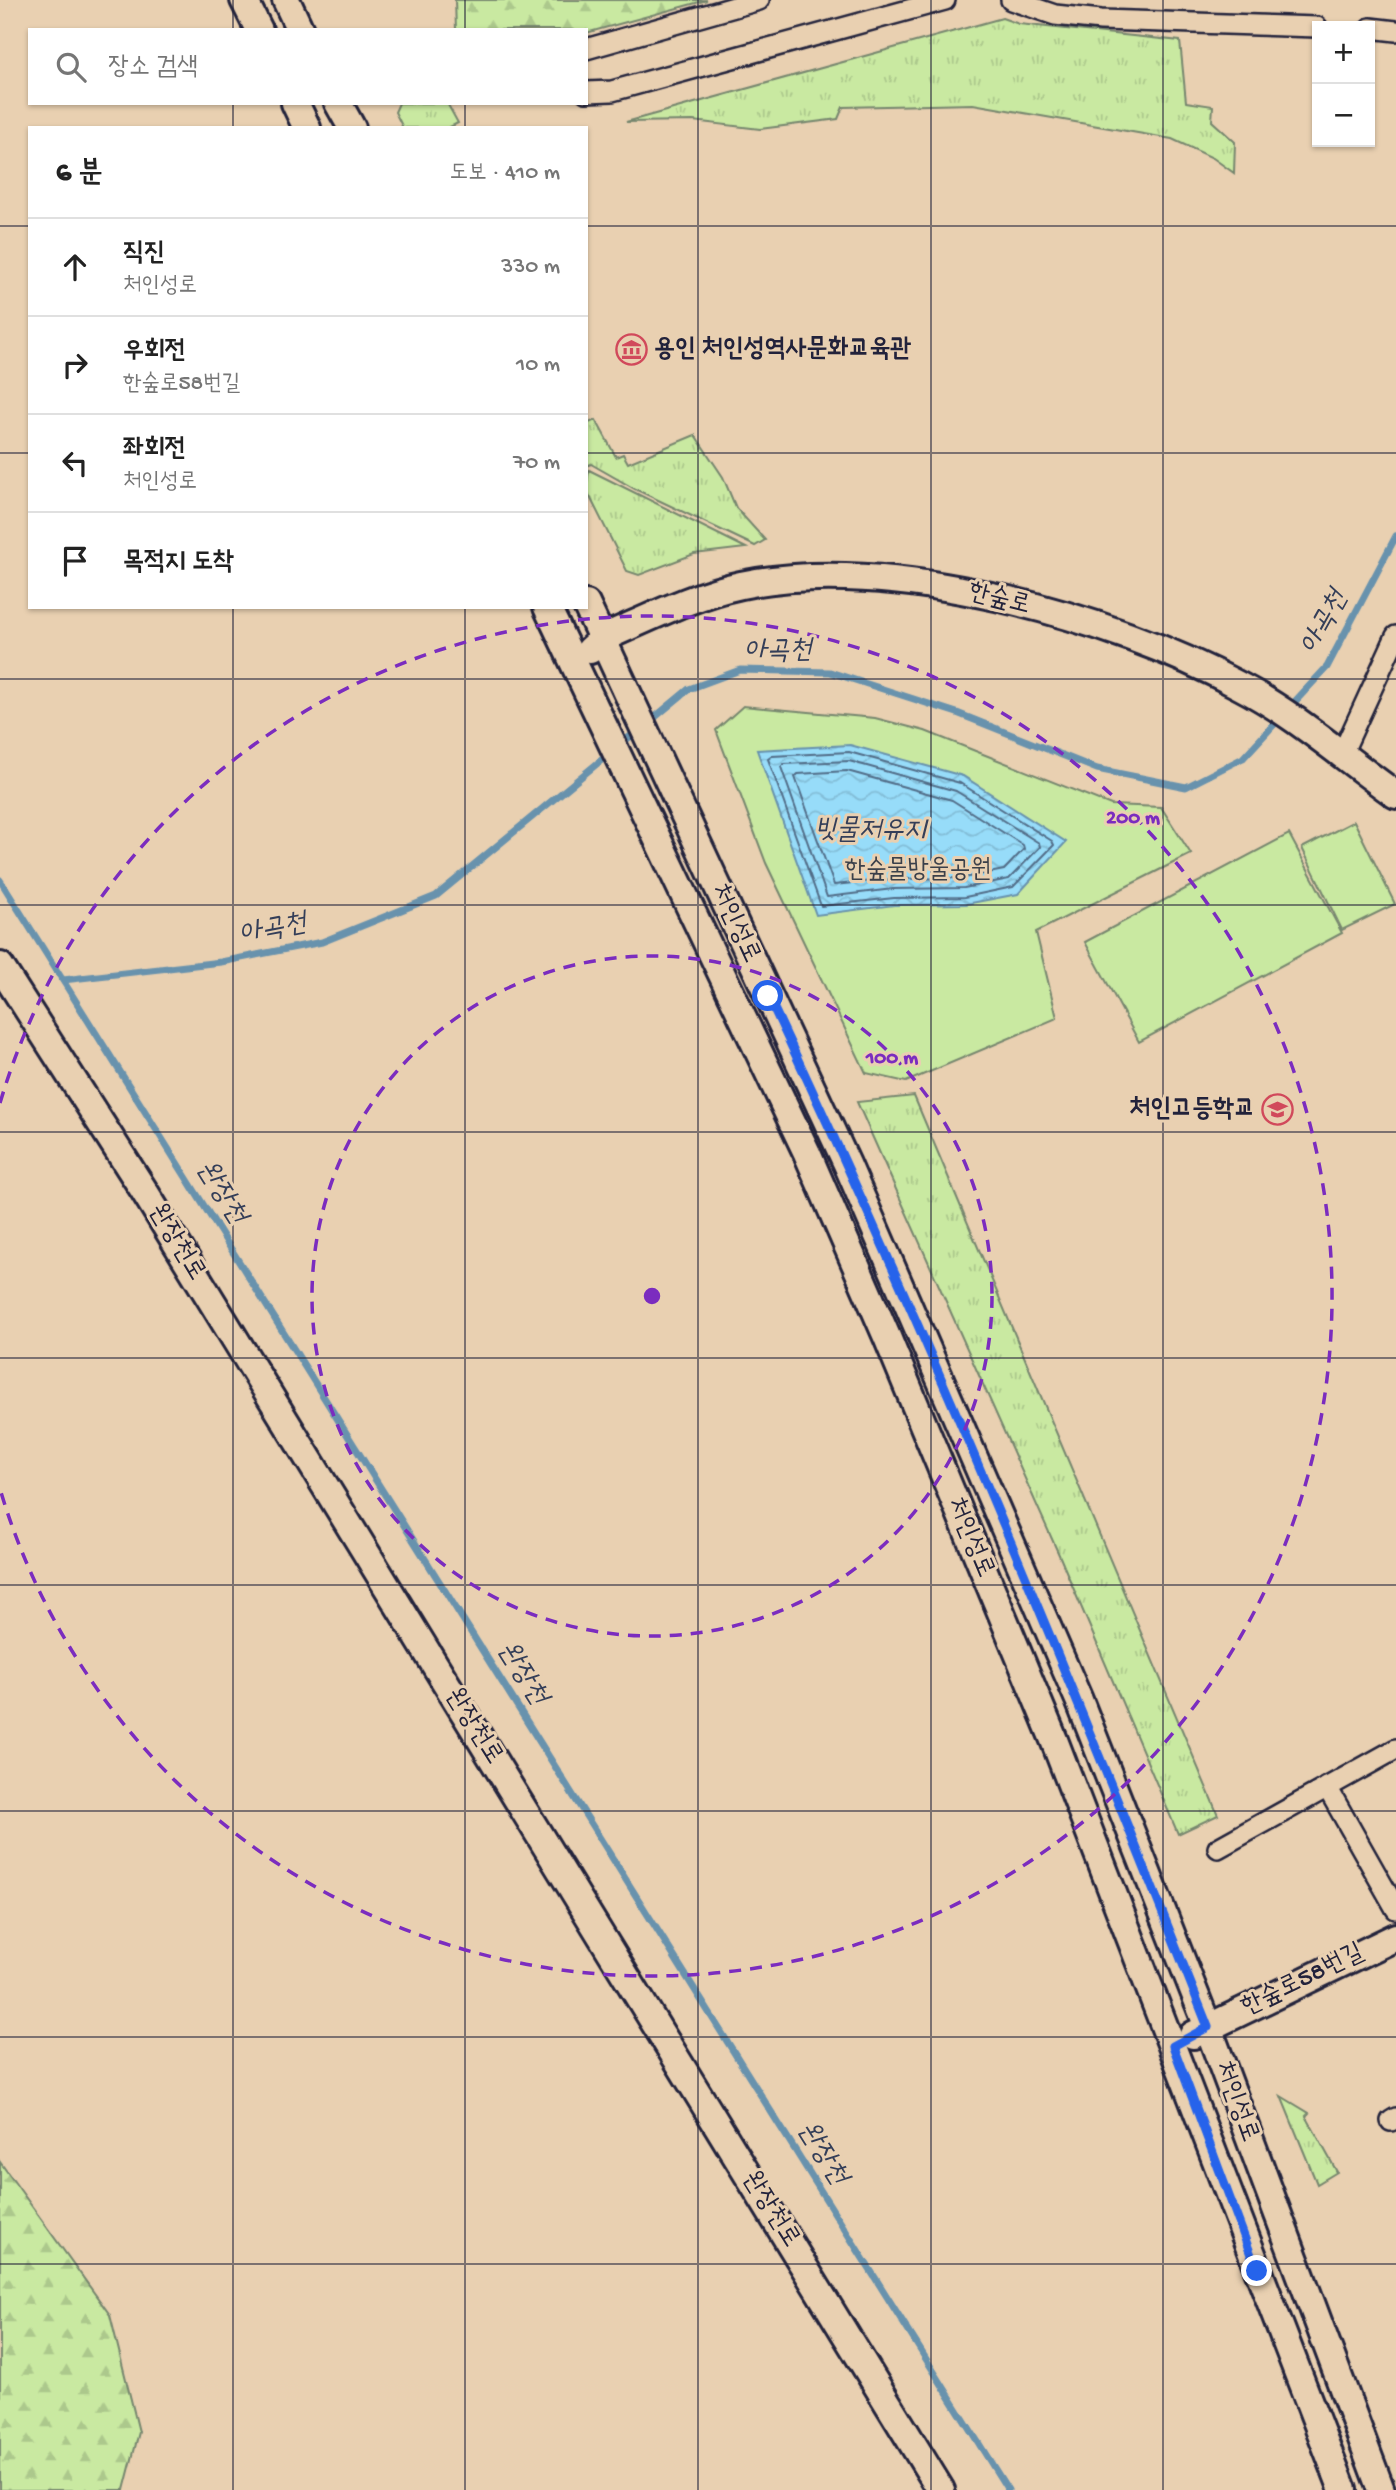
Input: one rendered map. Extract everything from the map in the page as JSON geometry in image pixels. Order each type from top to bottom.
[{"type":"main road","points":[[244,0],[258,28]]},
{"type":"main road","points":[[286,0],[299,28]]},
{"type":"main road","points":[[296,105],[306,126]]},
{"type":"main road","points":[[339,105],[351,126]]},
{"type":"main road","name":"한숲로","points":[[575,665],[603,638],[707,594],[740,585],[797,578],[902,581],[992,597],[1102,627],[1186,659],[1267,702],[1396,795]]},
{"type":"main road","name":"처인성로","points":[[588,608],[632,697],[715,886],[847,1164],[1079,1700],[1208,2027],[1381,2490]]},
{"type":"main road","name":"처인성로","points":[[548,609],[807,1153],[887,1337],[1054,1740],[1343,2490]]},
{"type":"main road","name":"완장천로","points":[[0,966],[143,1189],[941,2490]]},
{"type":"main road","name":"한숲로58번길","points":[[1173,2046],[1396,1937]]},
{"type":"street","points":[[588,48],[759,0]]},
{"type":"street","points":[[588,92],[612,91],[945,0]]},
{"type":"street","points":[[1011,0],[1055,15],[1101,20],[1312,27]]},
{"type":"street","points":[[1375,29],[1396,31]]},
{"type":"street","points":[[1342,756],[1396,636]]},
{"type":"street","points":[[1219,1848],[1396,1749]]},
{"type":"street","points":[[1327,1787],[1396,1909]]},
{"type":"green space","points":[[455,0],[707,0],[588,32],[588,28],[456,28]]},
{"type":"green space","points":[[1002,18],[1019,24],[1180,41],[1186,102],[1213,106],[1212,121],[1235,142],[1234,173],[1213,158],[1172,139],[973,104],[843,107],[838,119],[760,129],[693,121],[626,122]]},
{"type":"green space","points":[[398,105],[448,105],[458,123],[452,126],[402,126],[395,112]]},
{"type":"green space","points":[[596,420],[616,457],[623,454],[628,463],[695,435],[723,477],[736,508],[765,540],[755,546],[635,489],[591,464],[588,465],[588,423]]},
{"type":"green space","points":[[589,470],[746,548],[694,554],[639,575],[627,571],[588,493]]},
{"type":"green space","name":"한숲물방울공원","points":[[743,706],[875,718],[925,731],[1111,805],[1161,807],[1191,854],[1036,932],[1057,1018],[906,1082],[866,1073],[766,863],[716,730]]},
{"type":"green space","points":[[1354,821],[1395,904],[1342,930],[1302,848]]},
{"type":"green space","points":[[1289,834],[1342,933],[1139,1042],[1085,942]]},
{"type":"green space","points":[[914,1096],[1218,1815],[1178,1834],[1060,1557],[857,1102]]},
{"type":"green space","points":[[1281,2096],[1309,2113],[1306,2116],[1337,2172],[1317,2184]]},
{"type":"green space","points":[[0,2162],[110,2315],[139,2432],[124,2490],[0,2490]]},
{"type":"water","name":"빗물저유지","points":[[850,745],[963,776],[1066,842],[1018,894],[966,904],[894,905],[816,915],[757,750]]},
{"type":"waterway","name":"아곡천","points":[[1288,709],[1327,667],[1396,536]]},
{"type":"waterway","name":"아곡천","points":[[648,723],[689,689],[740,670],[830,672],[957,713],[1097,769],[1186,787],[1243,758],[1280,718]]},
{"type":"waterway","name":"아곡천","points":[[63,980],[221,962],[322,942],[436,896],[638,730]]},
{"type":"waterway","name":"완장천","points":[[0,880],[1008,2490]]},
{"type":"place","name":"용인 처인성역사문화교육관","points":[[631,350]]},
{"type":"place","name":"처인고등학교","points":[[1278,1110]]},
{"type":"route","points":[[768,996],[847,1164],[1079,1700],[1208,2027],[1173,2046],[1257,2271]]}]
